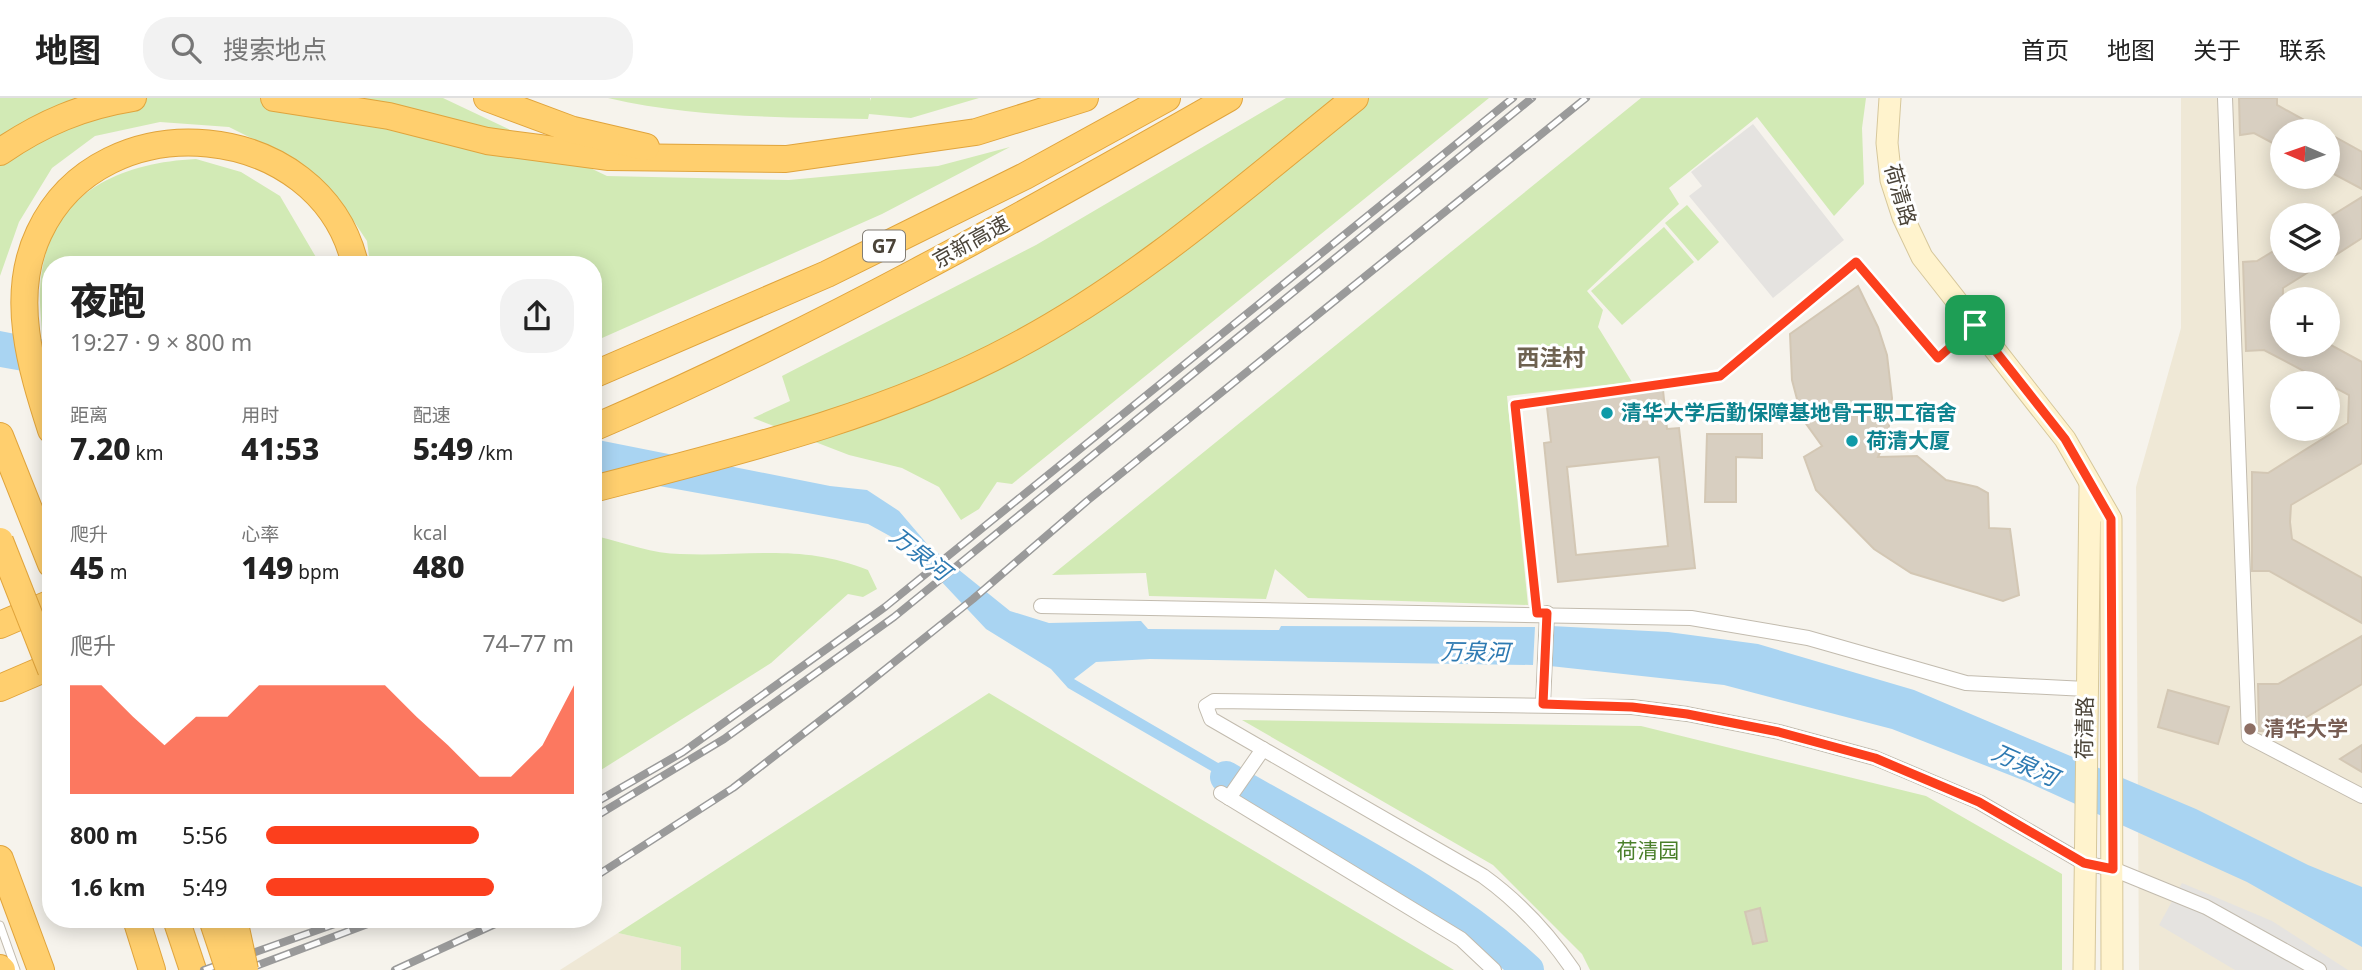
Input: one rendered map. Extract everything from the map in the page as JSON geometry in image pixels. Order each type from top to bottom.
[{"type":"highway","points":[[0,152],[56,118],[103,103],[133,98]]},
{"type":"highway","points":[[274,98],[389,116],[487,141],[609,157],[786,159],[976,132],[1085,98]]},
{"type":"highway","points":[[487,98],[573,130],[695,158]]},
{"type":"highway","name":"京新高速","points":[[602,371],[827,274],[1026,176],[1167,98]]},
{"type":"highway","name":"京新高速","points":[[602,424],[692,385],[915,273],[1229,98]]},
{"type":"highway","points":[[602,487],[800,433],[917,393],[1013,348],[1085,306],[1211,218],[1355,98]]},
{"type":"highway","points":[[42,402],[32,371],[26,335],[28,270],[38,234],[56,204],[75,185],[95,168],[122,153],[179,141],[208,142],[266,158],[315,191],[335,215],[352,256]]},
{"type":"highway","points":[[0,436],[42,541]]},
{"type":"highway","points":[[0,541],[42,646]]},
{"type":"highway","points":[[0,625],[42,607]]},
{"type":"highway","points":[[0,688],[42,672]]},
{"type":"highway","points":[[0,859],[41,970]]},
{"type":"highway","points":[[139,928],[152,970]]},
{"type":"highway","points":[[179,928],[193,970]]},
{"type":"highway","points":[[215,928],[229,970]]},
{"type":"highway","points":[[236,928],[244,970]]},
{"type":"main road","name":"荷清路","points":[[1890,98],[1890,168],[1903,217],[1922,257],[2065,439],[2111,519],[2112,970]]},
{"type":"main road","name":"荷清路","points":[[2084,970],[2090,485]]},
{"type":"street","points":[[2225,98],[2249,737],[2362,796]]},
{"type":"street","points":[[1041,606],[1542,613],[1691,618],[1808,638],[1966,683],[2086,689]]},
{"type":"street","points":[[1542,613],[1543,704]]},
{"type":"street","points":[[1573,970],[1534,919],[1509,895],[1483,876],[1211,719],[1206,706],[1214,701],[1632,707],[1687,714],[1779,732],[1875,758],[1979,802],[2113,869],[2206,907],[2319,970]]},
{"type":"street","points":[[1263,749],[1227,794],[1461,939],[1494,970]]},
{"type":"lane","points":[[1542,613],[1515,405],[1720,376],[1856,262],[1938,358],[1975,325]]},
{"type":"lane","points":[[0,925],[16,970]]},
{"type":"shaded area","name":"清华大学","points":[[2181,98],[2362,98],[2362,970],[2139,970],[2136,487],[2181,328]]},
{"type":"shaded area","points":[[1753,124],[1844,240],[1773,298],[1689,196],[1702,186],[1691,172]]},
{"type":"shaded area","points":[[2182,883],[2272,921],[2348,970],[2235,970],[2159,925]]},
{"type":"shaded area","points":[[618,933],[681,947],[681,970],[560,970]]},
{"type":"green space","points":[[0,98],[443,98],[607,176],[789,180],[938,166],[1010,147],[882,214],[602,338],[602,256],[369,256],[367,241],[339,199],[301,163],[229,127],[160,122],[95,136],[52,168],[19,222],[0,276]]},
{"type":"green space","points":[[608,98],[870,98],[870,101],[871,98],[979,98],[911,118],[869,114],[868,119],[705,113]]},
{"type":"green space","points":[[1286,98],[1489,98],[1012,484],[997,482],[979,509],[961,520],[939,487],[902,468],[849,455],[753,418],[790,401],[782,376],[1036,245]]},
{"type":"green space","points":[[1641,98],[1866,98],[1862,128],[1864,184],[1834,216],[1757,117],[1669,188],[1679,204],[1587,291],[1603,310],[1598,327],[1632,382],[1507,396],[1528,605],[1308,598],[1275,569],[1266,599],[1149,596],[1146,573],[1052,575]]},
{"type":"green space","points":[[196,159],[241,172],[280,196],[315,256],[45,256],[55,230],[70,208],[89,191],[138,168]]},
{"type":"green space","points":[[1687,205],[1719,242],[1698,261],[1665,223]]},
{"type":"green space","points":[[1664,227],[1694,262],[1622,325],[1591,291]]},
{"type":"green space","points":[[42,276],[42,338],[40,301]]},
{"type":"green space","points":[[602,538],[670,554],[797,554],[843,562],[868,570],[877,589],[863,597],[848,594],[771,663],[602,769]]},
{"type":"green space","points":[[989,693],[1454,970],[681,970],[681,947],[618,933]]},
{"type":"green space","name":"荷清园","points":[[1242,720],[1641,726],[1926,796],[2062,874],[2062,970],[1590,970],[1582,954],[1493,865]]},
{"type":"water","points":[[0,331],[42,339],[42,374],[0,367]]},
{"type":"water","name":"万泉河","points":[[602,441],[830,486],[867,490],[899,511],[928,545],[1010,611],[1049,623],[1141,621],[1148,629],[1279,630],[1281,626],[1535,627],[1533,665],[1150,659],[1096,662],[1074,679],[1268,792],[1263,801],[1068,688],[1051,669],[986,629],[908,546],[868,524],[602,476]]},
{"type":"water","name":"万泉河","points":[[1551,626],[1668,632],[1758,644],[1914,690],[2196,809],[2308,865],[2362,887],[2362,947],[2247,882],[2025,781],[1892,729],[1724,685],[1550,666]]},
{"type":"building","points":[[2239,98],[2277,98],[2277,105],[2302,119],[2270,119],[2270,142],[2254,133],[2240,135]]},
{"type":"building","points":[[2340,140],[2362,152],[2362,189],[2340,177]]},
{"type":"building","points":[[2362,197],[2362,238],[2340,252],[2340,211]]},
{"type":"building","points":[[2270,253],[2270,273],[2307,273],[2285,287],[2270,287],[2270,353],[2264,350],[2246,351],[2243,262],[2257,261]]},
{"type":"building","name":"荷清大厦","points":[[1858,286],[1878,327],[1887,355],[1892,398],[1888,435],[1878,457],[1917,456],[1946,480],[1977,487],[1988,493],[1989,528],[2010,529],[2019,595],[2003,601],[1911,573],[1874,549],[1816,490],[1804,457],[1822,446],[1802,418],[1792,380],[1790,334]]},
{"type":"building","points":[[2340,350],[2362,362],[2362,463],[2291,505],[2290,522],[2292,539],[2362,578],[2362,623],[2269,571],[2252,571],[2252,472],[2268,473],[2319,441],[2340,441],[2340,428],[2348,423],[2349,395],[2340,390],[2340,371],[2304,371],[2277,357],[2340,357]]},
{"type":"building","points":[[1663,390],[1667,429],[1679,428],[1695,568],[1558,582],[1544,443],[1551,442],[1547,407]],"holes":[[[1659,457],[1668,546],[1576,555],[1567,467]]]},
{"type":"building","points":[[1707,434],[1762,434],[1762,458],[1736,457],[1736,502],[1705,502]]},
{"type":"building","points":[[2362,636],[2362,684],[2300,721],[2300,733],[2259,731],[2258,684],[2278,684]]},
{"type":"building","points":[[2168,690],[2229,707],[2218,744],[2158,727]]},
{"type":"building","points":[[2362,745],[2362,772],[2340,759]]},
{"type":"building","points":[[1760,908],[1767,941],[1753,944],[1745,912]]},
{"type":"waterway","points":[[1226,777],[1421,889],[1494,941],[1528,970]]},
{"type":"railway","points":[[602,799],[683,752],[885,607],[1513,98]]},
{"type":"railway","points":[[602,813],[724,739],[894,617],[1532,98]]},
{"type":"railway","points":[[602,872],[733,788],[852,696],[973,599],[1087,501],[1586,98]]},
{"type":"railway","points":[[204,970],[323,928]]},
{"type":"railway","points":[[245,970],[357,928]]},
{"type":"railway","points":[[395,970],[486,928]]},
{"type":"place","name":"清华大学后勤保障基地骨干职工宿舍","points":[[1607,413]]},
{"type":"place","name":"荷清大厦","points":[[1852,441]]},
{"type":"place","name":"清华大学","points":[[2250,729]]},
{"type":"district","name":"西洼村","points":[[1551,358]]},
{"type":"route","points":[[1856,262],[1938,358],[1975,325],[2065,439],[2111,519],[2113,869],[2084,863],[1979,802],[1875,758],[1779,732],[1687,714],[1632,707],[1543,704],[1547,613],[1537,613],[1515,405],[1720,376],[1856,262]]}]
